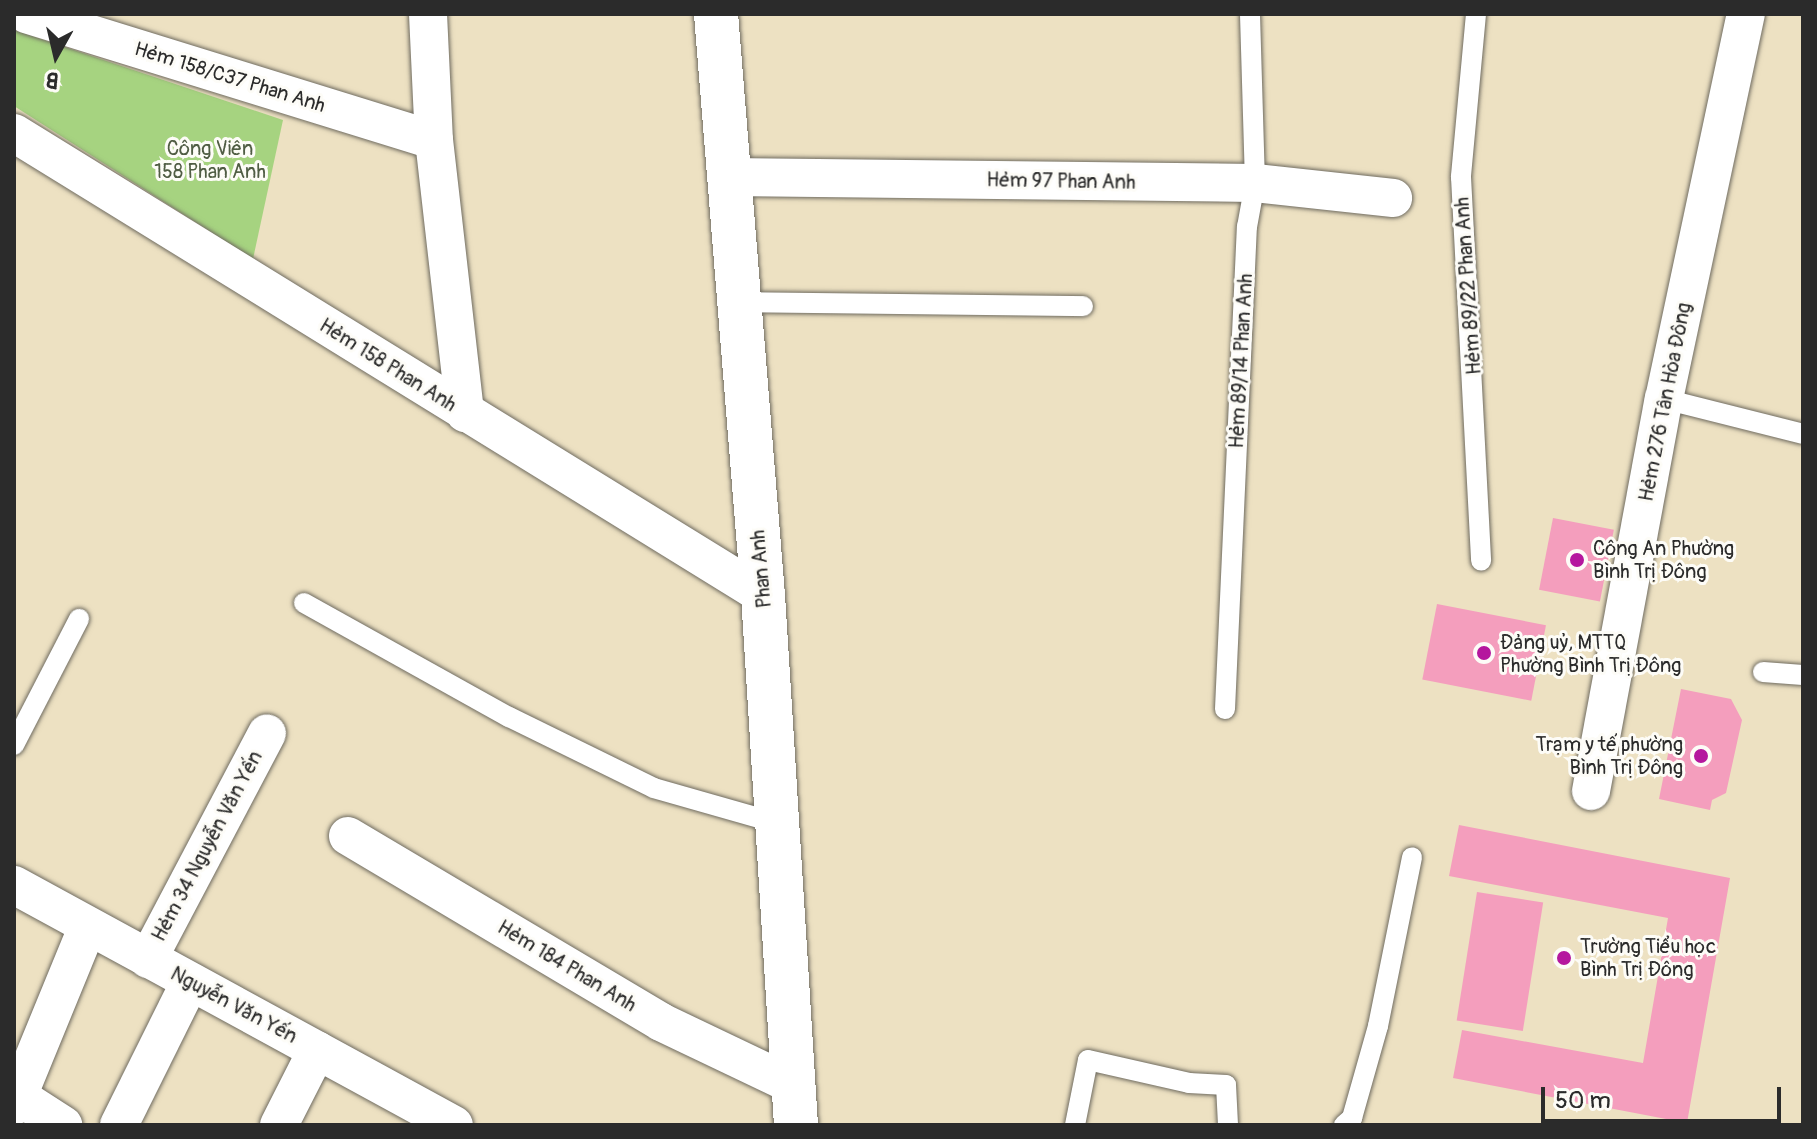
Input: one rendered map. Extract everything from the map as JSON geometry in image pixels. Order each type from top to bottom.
[{"type":"main road","name":"Phan Anh","points":[[716,14],[763,595],[794,1105]]},
{"type":"street","name":"Hẻm 158/C37 Phan Anh","points":[[26,14],[434,140]]},
{"type":"street","points":[[428,14],[434,140],[465,413]]},
{"type":"street","name":"Hẻm 276 Tân Hòa Đông","points":[[1591,791],[1664,399],[1746,14]]},
{"type":"street","name":"Hẻm 158 Phan Anh","points":[[14,133],[763,595]]},
{"type":"street","name":"Hẻm 97 Phan Anh","points":[[728,177],[1255,183],[1393,198]]},
{"type":"street","name":"Hẻm 34 Nguyễn Văn Yến","points":[[148,959],[267,733]]},
{"type":"street","name":"Hẻm 184 Phan Anh","points":[[348,836],[794,1105]]},
{"type":"street","name":"Nguyễn Văn Yến","points":[[14,885],[87,928],[454,1125]]},
{"type":"street","points":[[63,1125],[16,1101],[87,928]]},
{"type":"street","points":[[119,1125],[190,982]]},
{"type":"street","points":[[279,1125],[317,1050]]},
{"type":"lane","name":"Hẻm 89/14 Phan Anh","points":[[1225,709],[1247,227],[1255,183],[1250,14]]},
{"type":"lane","name":"Hẻm 89/22 Phan Anh","points":[[1476,14],[1461,177],[1481,560]]},
{"type":"lane","points":[[737,302],[1083,306]]},
{"type":"lane","points":[[1664,399],[1803,434]]},
{"type":"lane","points":[[304,603],[509,717],[654,788],[777,823]]},
{"type":"lane","points":[[14,745],[79,619]]},
{"type":"lane","points":[[1763,672],[1803,675]]},
{"type":"lane","points":[[1344,1125],[1352,1118],[1378,1026],[1412,857]]},
{"type":"lane","points":[[1075,1125],[1088,1060],[1189,1083],[1226,1085],[1228,1125]]},
{"type":"green space","name":"Công Viên 158 Phan Anh","points":[[14,30],[283,120],[253,259],[14,106]]},
{"type":"building","name":"Công An Phường Bình Trị Đông","points":[[1553,518],[1614,530],[1600,601],[1539,590]]},
{"type":"building","name":"Đảng uỷ, MTTQ Phường Bình Trị Đông","points":[[1437,604],[1546,625],[1531,701],[1422,680]]},
{"type":"building","name":"Trạm y tế phường Bình Trị Đông","points":[[1681,689],[1731,699],[1742,720],[1726,793],[1712,800],[1710,810],[1659,799]]},
{"type":"building","points":[[1459,825],[1730,878],[1687,1123],[1453,1078],[1462,1030],[1643,1063],[1668,918],[1449,876]]},
{"type":"building","points":[[1477,892],[1543,902],[1523,1031],[1457,1020]]},
{"type":"place","name":"Công An Phường Bình Trị Đông","points":[[1577,560]]},
{"type":"place","name":"Đảng uỷ, MTTQ Phường Bình Trị Đông","points":[[1484,653]]},
{"type":"place","name":"Trạm y tế phường Bình Trị Đông","points":[[1701,756]]},
{"type":"place","name":"Trường Tiểu học Bình Trị Đông","points":[[1564,958]]}]
